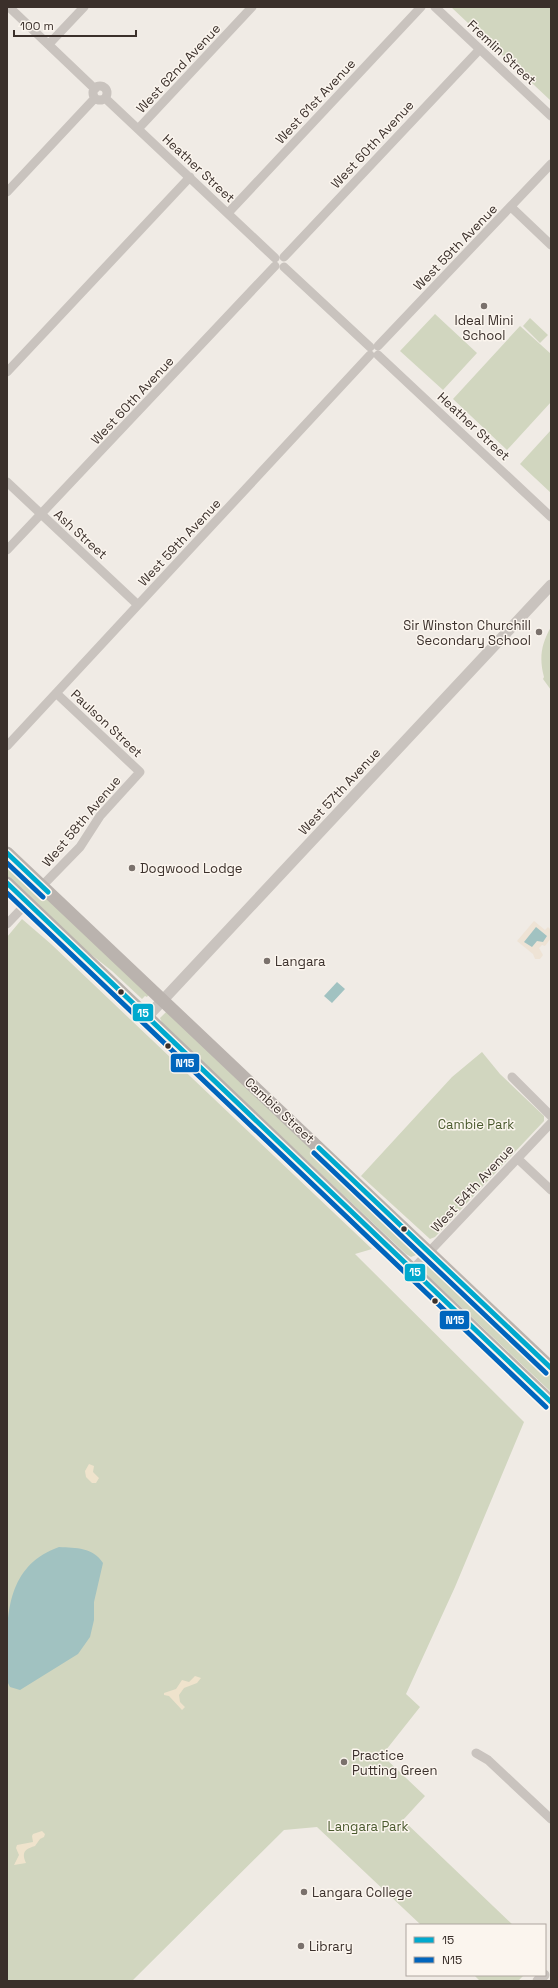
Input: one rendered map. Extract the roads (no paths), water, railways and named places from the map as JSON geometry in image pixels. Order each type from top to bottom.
[{"type":"main road","name":"Cambie Street","points":[[7,853],[551,1368]]},
{"type":"main road","name":"Cambie Street","points":[[7,883],[551,1402]]},
{"type":"street","points":[[49,44],[84,7]]},
{"type":"street","name":"West 62nd Avenue","points":[[138,128],[252,7]]},
{"type":"street","name":"West 61st Avenue","points":[[228,213],[421,7]]},
{"type":"street","name":"Fremlin Street","points":[[435,7],[551,116]]},
{"type":"street","name":"Heather Street","points":[[9,10],[49,44],[98,95],[138,128],[551,517]]},
{"type":"street","name":"West 60th Avenue","points":[[7,550],[480,49]]},
{"type":"street","points":[[7,192],[98,95]]},
{"type":"street","name":"West 59th Avenue","points":[[7,746],[374,351],[551,164]]},
{"type":"street","points":[[7,372],[190,177]]},
{"type":"street","points":[[511,208],[551,245]]},
{"type":"street","name":"Ash Street","points":[[7,482],[138,605]]},
{"type":"street","name":"West 57th Avenue","points":[[148,1016],[551,585]]},
{"type":"street","name":"Paulson Street","points":[[56,693],[140,772]]},
{"type":"street","name":"West 58th Avenue","points":[[42,886],[80,847],[100,816],[140,772]]},
{"type":"street","points":[[7,924],[28,902]]},
{"type":"street","points":[[512,1077],[551,1116]]},
{"type":"street","name":"West 54th Avenue","points":[[412,1270],[551,1123]]},
{"type":"street","points":[[518,1159],[551,1190]]},
{"type":"street","points":[[476,1753],[488,1760],[551,1819]]},
{"type":"water","points":[[536,927],[547,936],[543,942],[537,941],[532,947],[524,942]]},
{"type":"water","points":[[337,982],[345,989],[332,1003],[324,996]]},
{"type":"water","points":[[59,1547],[84,1549],[94,1554],[103,1563],[94,1602],[94,1620],[90,1637],[78,1654],[20,1690],[10,1687],[7,1681],[7,1641],[11,1602],[17,1585],[26,1569],[40,1557]]},
{"type":"place","name":"Ideal Mini School","points":[[484,306]]},
{"type":"place","name":"Sir Winston Churchill Secondary School","points":[[539,632]]},
{"type":"place","name":"Dogwood Lodge","points":[[132,868]]},
{"type":"place","name":"Langara","points":[[267,961]]},
{"type":"place","name":"Practice Putting Green","points":[[344,1762]]},
{"type":"place","name":"Langara College","points":[[304,1892]]},
{"type":"place","name":"Library","points":[[301,1946]]},
{"type":"park label","name":"Cambie Park","points":[[476,1124]]},
{"type":"park label","name":"Langara Park","points":[[368,1826]]}]
